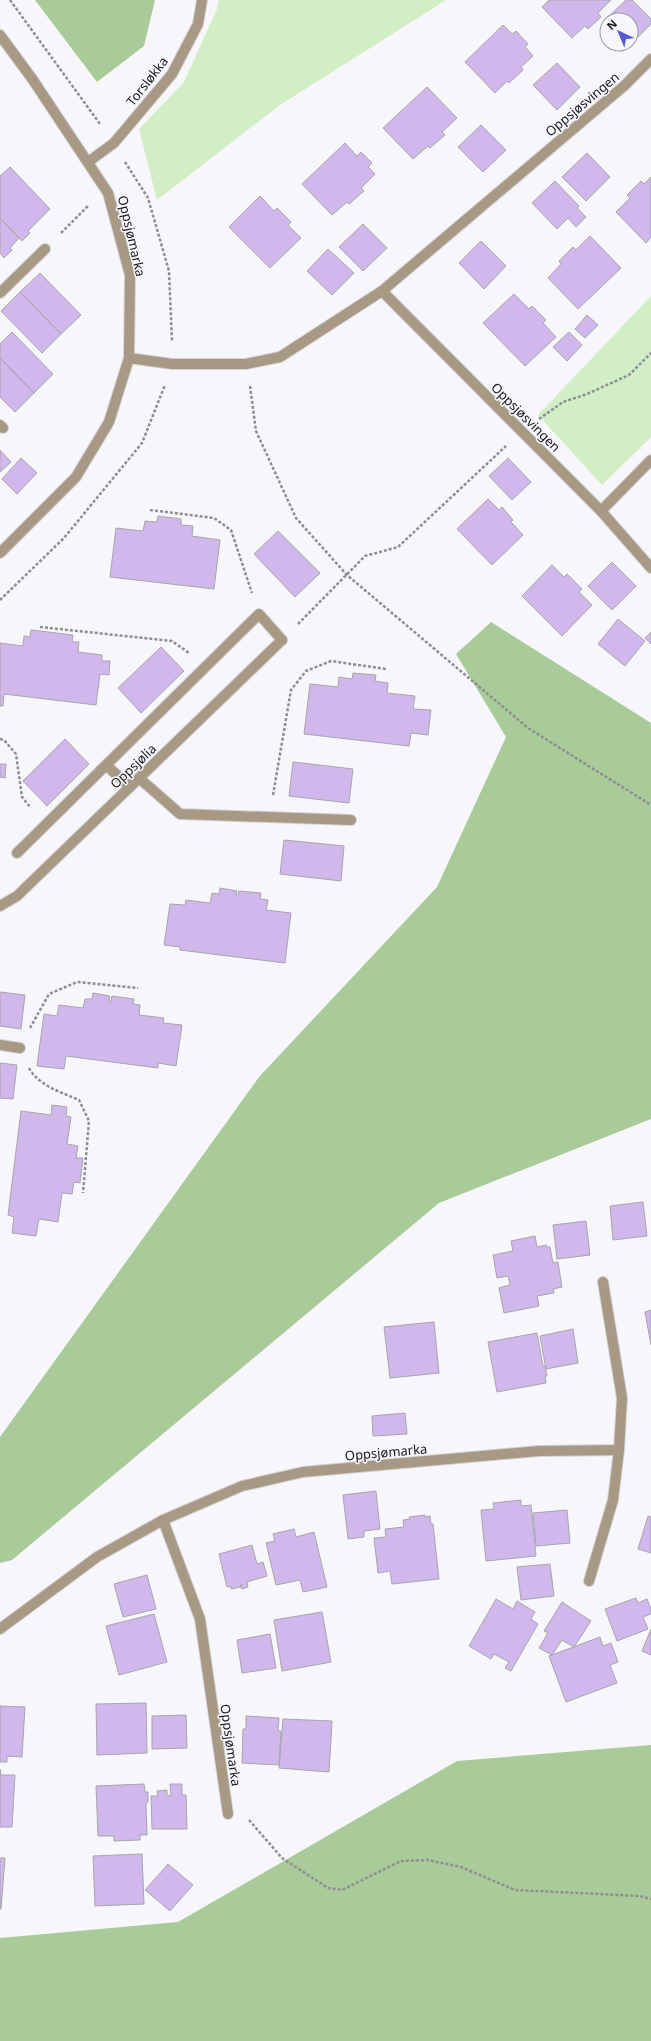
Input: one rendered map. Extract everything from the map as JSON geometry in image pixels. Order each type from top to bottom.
[{"type":"street","name":"Torsløkka","points":[[88,162],[114,143],[172,74],[198,24],[202,0]]},
{"type":"street","name":"Oppsjømarka","points":[[0,35],[106,189],[130,275],[129,358],[109,422],[76,477],[0,553]]},
{"type":"street","name":"Oppsjøsvingen","points":[[129,358],[172,364],[246,364],[280,357],[382,291],[624,86],[651,59]]},
{"type":"street","points":[[0,293],[45,249]]},
{"type":"street","name":"Oppsjøsvingen","points":[[382,291],[601,511],[651,568]]},
{"type":"street","points":[[601,511],[651,460]]},
{"type":"street","points":[[17,853],[259,614],[282,640]]},
{"type":"street","name":"Oppsjølia","points":[[0,906],[17,896],[282,640]]},
{"type":"street","points":[[106,765],[130,787]]},
{"type":"street","points":[[139,778],[180,814],[351,820]]},
{"type":"street","points":[[0,1045],[20,1048]]},
{"type":"street","points":[[589,1581],[613,1500],[619,1450],[622,1398],[603,1282]]},
{"type":"street","name":"Oppsjømarka","points":[[0,1629],[97,1557],[163,1520],[242,1486],[303,1472],[539,1451],[619,1450]]},
{"type":"street","name":"Oppsjømarka","points":[[163,1520],[200,1619],[228,1814]]},
{"type":"path","points":[[45,249],[106,189]]},
{"type":"path","points":[[282,640],[365,556],[398,547],[521,431],[563,402],[587,394],[629,375],[651,353]]},
{"type":"path","points":[[246,364],[256,431],[296,518],[347,575],[528,728],[651,805]]},
{"type":"path","points":[[150,510],[214,518],[230,530],[259,614]]},
{"type":"path","points":[[40,627],[172,641],[207,666]]},
{"type":"path","points":[[270,818],[291,690],[306,671],[331,662],[386,669]]},
{"type":"path","points":[[0,739],[4,740],[16,754],[22,798],[46,824]]},
{"type":"path","points":[[83,1193],[89,1121],[79,1100],[52,1088],[34,1076],[25,1061],[20,1048],[36,1015],[49,994],[77,982],[138,988]]},
{"type":"path","points":[[249,1819],[282,1858],[328,1888],[342,1890],[401,1861],[428,1860],[461,1867],[515,1890],[640,1896],[651,1898]]},
{"type":"green space","points":[[35,0],[155,0],[144,46],[97,82]]},
{"type":"green space","points":[[219,0],[446,0],[280,105],[157,200],[139,129],[184,82],[217,9]]},
{"type":"green space","points":[[651,296],[651,437],[602,485],[538,415]]},
{"type":"green space","points":[[491,622],[651,723],[651,1119],[439,1203],[12,1560],[0,1563],[0,1437],[259,1077],[437,887],[506,737],[456,654]]},
{"type":"green space","points":[[651,1745],[651,2041],[0,2041],[0,1938],[178,1922],[457,1761]]},
{"type":"building","points":[[549,0],[611,0],[598,13],[599,19],[588,29],[585,26],[572,38],[542,7]]},
{"type":"building","points":[[626,0],[632,0],[651,19],[651,24],[639,36],[639,12],[613,12]]},
{"type":"building","points":[[503,25],[512,34],[516,31],[528,44],[525,47],[533,56],[521,67],[523,70],[509,83],[507,81],[495,93],[465,62]]},
{"type":"building","points":[[557,63],[580,87],[557,110],[533,85]]},
{"type":"building","points":[[427,87],[457,118],[442,132],[445,135],[430,148],[428,146],[413,159],[383,128]]},
{"type":"building","points":[[481,125],[506,150],[483,172],[458,147]]},
{"type":"building","points":[[345,143],[357,156],[361,152],[372,163],[368,167],[375,174],[361,188],[364,191],[349,204],[347,202],[332,215],[302,184]]},
{"type":"building","points":[[587,153],[610,177],[586,201],[562,177]]},
{"type":"building","points":[[10,167],[50,209],[28,231],[30,233],[22,241],[0,218],[0,176]]},
{"type":"building","points":[[651,177],[651,237],[646,243],[616,212],[630,198],[627,195],[641,181],[644,184]]},
{"type":"building","points":[[555,181],[579,206],[577,208],[586,217],[576,227],[568,218],[557,229],[532,203]]},
{"type":"building","points":[[260,196],[274,211],[277,208],[291,222],[288,225],[301,238],[270,268],[229,227]]},
{"type":"building","points":[[0,218],[19,238],[10,248],[12,250],[4,258],[0,253]]},
{"type":"building","points":[[363,224],[387,248],[363,271],[339,247]]},
{"type":"building","points":[[590,236],[621,268],[578,309],[548,278],[561,264],[559,261],[573,247],[576,250]]},
{"type":"building","points":[[481,241],[506,266],[484,289],[459,263]]},
{"type":"building","points":[[328,249],[354,273],[332,295],[307,271]]},
{"type":"building","points":[[40,273],[81,315],[61,334],[20,292]]},
{"type":"building","points":[[20,292],[61,334],[42,353],[1,311]]},
{"type":"building","points":[[514,294],[529,309],[532,306],[546,320],[543,323],[556,337],[525,366],[483,323]]},
{"type":"building","points":[[587,315],[598,325],[585,338],[575,329]]},
{"type":"building","points":[[12,332],[53,374],[34,393],[0,358],[0,344]]},
{"type":"building","points":[[569,332],[582,345],[567,361],[553,347]]},
{"type":"building","points":[[0,358],[34,393],[15,412],[0,397]]},
{"type":"building","points":[[0,450],[11,462],[0,472]]},
{"type":"building","points":[[21,458],[37,473],[17,494],[2,479]]},
{"type":"building","points":[[508,458],[531,482],[512,500],[489,476]]},
{"type":"building","points":[[488,499],[499,510],[502,507],[513,520],[511,522],[523,535],[492,565],[457,529]]},
{"type":"building","points":[[158,516],[181,519],[181,525],[193,526],[192,536],[220,540],[214,589],[110,577],[116,528],[143,531],[145,521],[157,522]]},
{"type":"building","points":[[278,531],[320,573],[295,597],[254,554]]},
{"type":"building","points":[[612,562],[636,586],[612,610],[588,586]]},
{"type":"building","points":[[552,565],[564,577],[567,574],[582,589],[579,592],[592,605],[562,636],[522,596]]},
{"type":"building","points":[[618,619],[645,641],[625,666],[598,644]]},
{"type":"building","points":[[31,630],[73,635],[72,642],[79,642],[78,652],[102,655],[102,661],[110,661],[109,675],[100,674],[96,705],[4,694],[3,706],[0,706],[0,643],[23,646],[24,636],[30,637]]},
{"type":"building","points":[[651,632],[651,644],[645,638]]},
{"type":"building","points":[[161,647],[184,671],[141,713],[118,688]]},
{"type":"building","points":[[353,673],[376,675],[375,681],[388,683],[387,693],[415,696],[413,709],[431,710],[428,735],[411,733],[409,746],[304,734],[310,684],[338,687],[339,677],[352,679]]},
{"type":"building","points":[[65,739],[89,764],[47,806],[23,781]]},
{"type":"building","points":[[293,762],[353,769],[349,803],[289,796]]},
{"type":"building","points":[[0,764],[6,764],[5,778],[0,777]]},
{"type":"building","points":[[284,840],[344,846],[341,881],[280,874]]},
{"type":"building","points":[[220,888],[237,891],[236,896],[238,896],[239,891],[261,893],[260,899],[268,900],[266,910],[291,913],[285,963],[180,950],[180,947],[164,945],[170,904],[185,905],[186,900],[210,903],[212,893],[219,894]]},
{"type":"building","points":[[0,992],[25,995],[21,1029],[0,1026]]},
{"type":"building","points":[[93,993],[110,996],[109,1002],[111,1002],[112,996],[134,999],[133,1004],[140,1005],[139,1015],[164,1018],[163,1023],[182,1025],[176,1066],[158,1063],[158,1068],[66,1056],[64,1069],[37,1066],[44,1014],[57,1016],[59,1005],[83,1008],[85,999],[92,999]]},
{"type":"building","points":[[0,1063],[17,1065],[13,1099],[0,1098]]},
{"type":"building","points":[[52,1105],[67,1107],[66,1116],[71,1117],[67,1144],[78,1146],[76,1158],[83,1158],[80,1183],[74,1182],[72,1194],[62,1193],[58,1222],[39,1219],[36,1236],[12,1233],[14,1217],[8,1215],[21,1111],[51,1115]]},
{"type":"building","points":[[643,1202],[647,1236],[613,1240],[610,1206]]},
{"type":"building","points":[[586,1221],[590,1255],[557,1259],[553,1225]]},
{"type":"building","points":[[535,1236],[537,1247],[546,1245],[547,1247],[550,1247],[553,1263],[558,1262],[562,1287],[553,1289],[554,1293],[537,1296],[539,1306],[504,1313],[499,1288],[510,1285],[508,1276],[497,1278],[493,1255],[513,1251],[511,1241]]},
{"type":"building","points":[[651,1310],[651,1345],[645,1312]]},
{"type":"building","points":[[434,1322],[439,1373],[390,1378],[384,1327]]},
{"type":"building","points":[[573,1329],[578,1363],[546,1369],[540,1336]]},
{"type":"building","points":[[537,1333],[543,1366],[545,1366],[547,1376],[545,1376],[546,1383],[497,1392],[488,1342]]},
{"type":"building","points":[[405,1413],[407,1434],[373,1436],[372,1416]]},
{"type":"building","points":[[376,1491],[380,1529],[364,1531],[364,1537],[348,1539],[343,1495]]},
{"type":"building","points":[[521,1500],[521,1506],[531,1505],[536,1556],[486,1561],[481,1510],[494,1509],[493,1503]]},
{"type":"building","points":[[567,1510],[570,1543],[536,1546],[533,1513]]},
{"type":"building","points":[[425,1515],[425,1517],[430,1516],[431,1524],[433,1524],[439,1579],[392,1584],[390,1571],[378,1573],[374,1538],[386,1537],[385,1529],[404,1527],[403,1520],[410,1519],[409,1517]]},
{"type":"building","points":[[648,1516],[651,1517],[651,1553],[638,1549]]},
{"type":"building","points":[[294,1529],[296,1537],[314,1532],[327,1587],[303,1592],[300,1580],[276,1585],[266,1543],[275,1541],[273,1534]]},
{"type":"building","points":[[252,1545],[257,1564],[263,1562],[267,1576],[247,1582],[248,1587],[242,1589],[241,1584],[241,1587],[231,1589],[231,1586],[227,1587],[219,1554]]},
{"type":"building","points":[[550,1564],[554,1596],[521,1600],[517,1567]]},
{"type":"building","points":[[147,1575],[156,1609],[123,1617],[114,1584]]},
{"type":"building","points":[[636,1598],[638,1603],[647,1599],[651,1609],[651,1614],[643,1617],[648,1629],[617,1641],[605,1609]]},
{"type":"building","points":[[496,1599],[513,1609],[517,1601],[535,1612],[531,1619],[538,1624],[511,1671],[505,1668],[509,1662],[494,1654],[491,1659],[469,1646]]},
{"type":"building","points":[[562,1602],[591,1621],[574,1647],[562,1640],[552,1655],[539,1648],[548,1633],[544,1631]]},
{"type":"building","points":[[322,1612],[331,1662],[282,1671],[274,1620]]},
{"type":"building","points":[[154,1614],[167,1662],[119,1675],[106,1626]]},
{"type":"building","points":[[651,1629],[651,1655],[642,1651]]},
{"type":"building","points":[[270,1634],[276,1668],[242,1673],[237,1640]]},
{"type":"building","points":[[600,1637],[603,1646],[611,1643],[618,1662],[610,1665],[617,1683],[566,1702],[549,1656]]},
{"type":"building","points":[[146,1703],[147,1753],[97,1755],[96,1704]]},
{"type":"building","points":[[0,1706],[25,1707],[22,1757],[7,1756],[7,1762],[0,1762]]},
{"type":"building","points":[[186,1715],[187,1748],[152,1749],[152,1716]]},
{"type":"building","points":[[246,1716],[279,1718],[278,1731],[281,1731],[279,1765],[242,1763],[243,1729],[246,1729]]},
{"type":"building","points":[[283,1719],[332,1721],[329,1772],[279,1768]]},
{"type":"building","points":[[0,1769],[1,1775],[15,1775],[12,1827],[0,1827]]},
{"type":"building","points":[[144,1784],[145,1792],[148,1792],[148,1802],[146,1803],[147,1835],[140,1835],[140,1840],[114,1841],[114,1836],[98,1836],[96,1786]]},
{"type":"building","points":[[170,1784],[182,1784],[182,1795],[186,1795],[187,1829],[152,1829],[151,1796],[158,1796],[157,1791],[167,1790],[167,1795],[171,1796]]},
{"type":"building","points":[[142,1854],[144,1904],[95,1906],[93,1856]]},
{"type":"building","points":[[0,1858],[5,1858],[1,1909],[0,1909]]},
{"type":"building","points":[[168,1864],[193,1885],[170,1911],[145,1890]]}]
